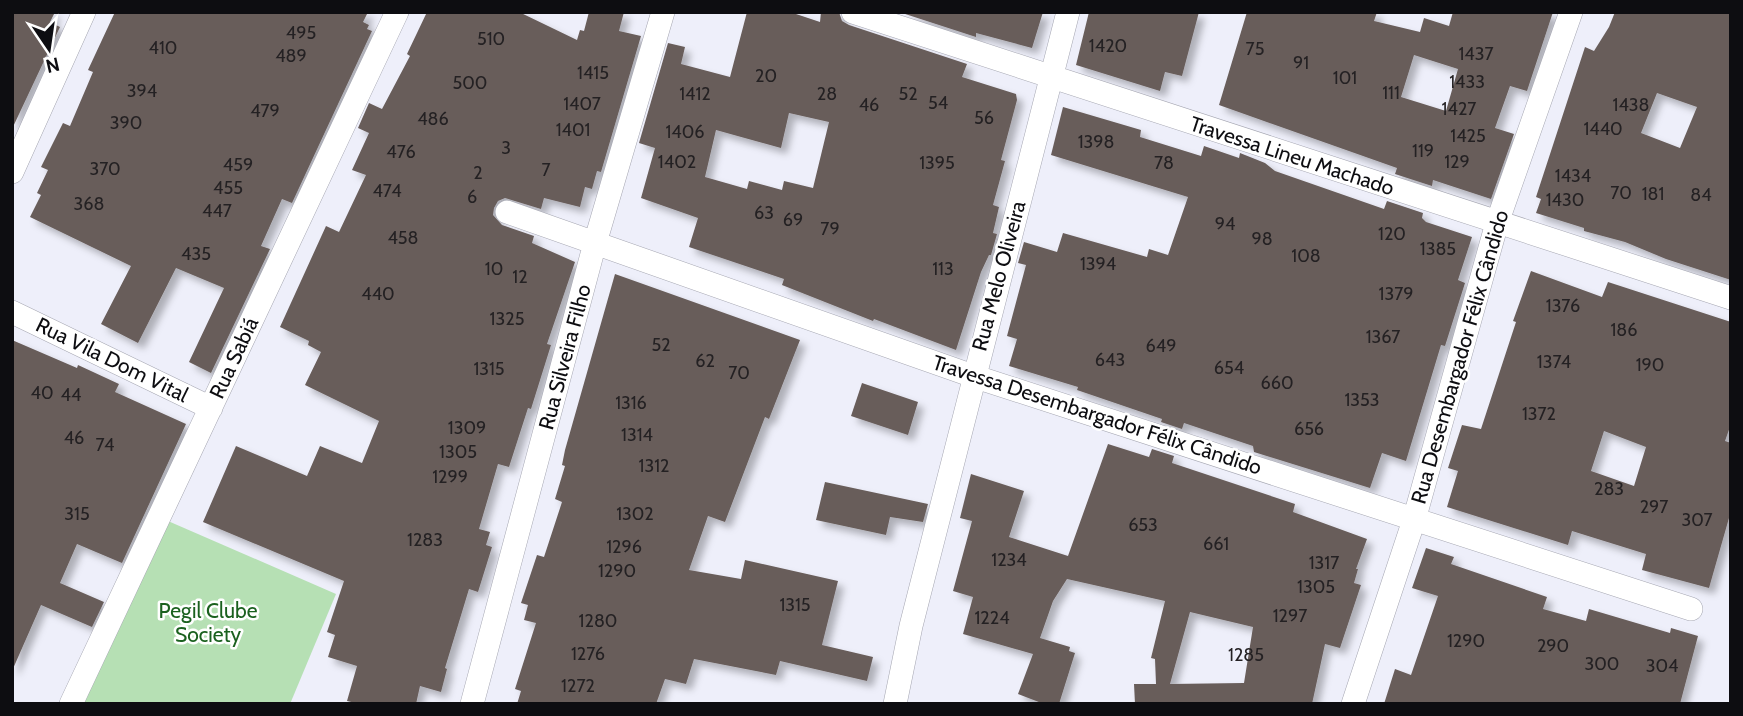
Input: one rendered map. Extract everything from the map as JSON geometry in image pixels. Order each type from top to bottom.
[{"type":"street","points":[[12,172],[84,12]]},
{"type":"street","name":"Rua Sabiá","points":[[71,704],[397,12]]},
{"type":"street","name":"Rua Silveira Filho","points":[[472,704],[595,243],[663,12]]},
{"type":"street","name":"Travessa Lineu Machado","points":[[853,12],[1731,298]]},
{"type":"street","name":"Rua Melo Oliveira","points":[[895,704],[911,626],[973,376],[1068,12]]},
{"type":"street","name":"Rua Desembargador Félix Cândido","points":[[1353,704],[1414,520],[1497,223],[1571,12]]},
{"type":"street","name":"Travessa Desembargador Félix Cândido","points":[[507,212],[973,376],[1691,608]]},
{"type":"street","name":"Rua Vila Dom Vital","points":[[12,312],[211,408]]},
{"type":"green space","name":"Pegil Clube Society","points":[[168,521],[336,594],[290,704],[81,704]]},
{"type":"building","points":[[12,12],[55,12],[50,22],[60,27],[12,129]]},
{"type":"building","points":[[115,12],[368,12],[363,22],[369,25],[367,29],[372,31],[292,203],[282,199],[261,246],[270,249],[211,373],[189,362],[224,288],[176,268],[138,343],[101,324],[131,266],[30,217],[41,195],[37,193],[48,170],[41,167],[63,123],[70,126],[93,72],[88,70]]},
{"type":"building","points":[[427,12],[519,12],[577,40],[580,30],[584,31],[589,12],[624,12],[619,31],[641,36],[601,172],[597,171],[592,189],[585,187],[580,207],[544,198],[541,209],[505,198],[498,201],[494,208],[493,215],[502,225],[534,236],[532,243],[575,262],[547,344],[551,345],[531,409],[528,408],[509,467],[498,464],[479,529],[490,532],[486,545],[492,547],[478,592],[469,589],[445,668],[447,669],[441,692],[420,686],[416,704],[360,704],[347,701],[357,666],[328,657],[335,635],[327,632],[344,581],[203,522],[236,446],[307,476],[320,446],[362,463],[379,421],[305,385],[321,352],[308,345],[309,341],[280,327],[326,226],[339,232],[366,175],[352,170],[369,133],[358,128],[369,103],[382,109],[410,56],[407,54]]},
{"type":"building","points":[[747,12],[790,12],[820,22],[821,12],[839,12],[842,21],[849,25],[967,64],[962,77],[1016,94],[1017,100],[1001,160],[1005,161],[993,205],[999,207],[993,233],[997,234],[991,255],[981,272],[956,350],[782,285],[784,279],[689,247],[698,218],[641,198],[655,148],[639,143],[668,43],[685,47],[681,64],[730,77]],"holes":[[[789,113],[829,122],[813,188],[784,181],[782,190],[749,181],[747,189],[705,177],[716,130],[781,148]]]},
{"type":"building","points":[[899,12],[1043,12],[1032,48],[976,33],[976,37]]},
{"type":"building","points":[[1089,12],[1199,12],[1182,76],[1165,72],[1160,91],[1076,65]]},
{"type":"building","points":[[1247,12],[1377,12],[1374,21],[1420,32],[1424,18],[1449,26],[1453,12],[1553,12],[1527,91],[1510,86],[1495,128],[1514,134],[1491,199],[1433,180],[1432,186],[1395,174],[1397,168],[1219,105]],"holes":[[[1414,55],[1458,69],[1446,111],[1401,97]]]},
{"type":"building","points":[[1615,12],[1731,12],[1731,280],[1536,213],[1541,199],[1536,197],[1585,47],[1594,51]],"holes":[[[1657,93],[1697,107],[1680,148],[1641,133]]]},
{"type":"building","points":[[1063,107],[1141,130],[1140,137],[1201,156],[1204,146],[1239,158],[1240,153],[1265,163],[1275,171],[1384,209],[1387,201],[1423,213],[1422,218],[1426,222],[1472,237],[1458,280],[1465,283],[1445,346],[1441,345],[1406,461],[1382,453],[1370,488],[1254,452],[1253,446],[1184,423],[1182,429],[1161,422],[1162,419],[1077,390],[1078,387],[1009,366],[1017,339],[1007,336],[1026,265],[1018,263],[1024,242],[1057,252],[1063,233],[1147,257],[1149,249],[1168,255],[1188,197],[1051,155]]},
{"type":"building","points":[[1531,271],[1602,297],[1608,282],[1731,322],[1731,424],[1725,441],[1731,443],[1731,511],[1709,588],[1642,570],[1646,554],[1572,531],[1568,545],[1447,507],[1458,471],[1448,468],[1462,425],[1481,429],[1516,322],[1513,321]],"holes":[[[1604,431],[1646,447],[1634,486],[1591,471]]]},
{"type":"building","points":[[615,274],[800,340],[769,419],[765,417],[725,522],[708,516],[689,570],[741,579],[745,560],[838,581],[822,645],[873,657],[867,681],[780,661],[776,675],[694,659],[686,684],[665,679],[656,704],[517,704],[521,691],[515,689],[536,623],[524,620],[528,605],[521,603],[537,555],[544,557],[562,502],[555,499],[565,466],[562,465],[565,450]]},
{"type":"building","points":[[12,340],[119,384],[115,392],[186,424],[122,563],[77,544],[60,583],[104,602],[92,627],[41,605],[12,671]]},
{"type":"building","points":[[862,383],[918,402],[908,435],[851,416]]},
{"type":"building","points":[[1108,444],[1149,457],[1152,449],[1174,456],[1172,463],[1295,504],[1293,512],[1367,539],[1354,583],[1361,585],[1340,648],[1325,644],[1312,704],[1135,704],[1134,684],[1156,684],[1155,659],[1151,658],[1165,601],[1067,579],[1053,601],[1040,638],[1070,647],[1069,651],[1075,653],[1059,704],[1044,704],[1018,694],[1033,654],[963,634],[973,597],[953,591],[972,521],[960,518],[971,474],[1024,491],[1009,537],[1068,556]],"holes":[[[1190,612],[1253,627],[1244,683],[1170,684]]]},
{"type":"building","points":[[825,482],[928,504],[923,522],[890,517],[886,535],[816,520]]},
{"type":"building","points":[[1426,548],[1454,557],[1451,564],[1547,597],[1543,609],[1586,621],[1589,609],[1670,633],[1671,628],[1698,636],[1680,704],[1384,704],[1395,669],[1411,675],[1438,596],[1412,588]]}]
